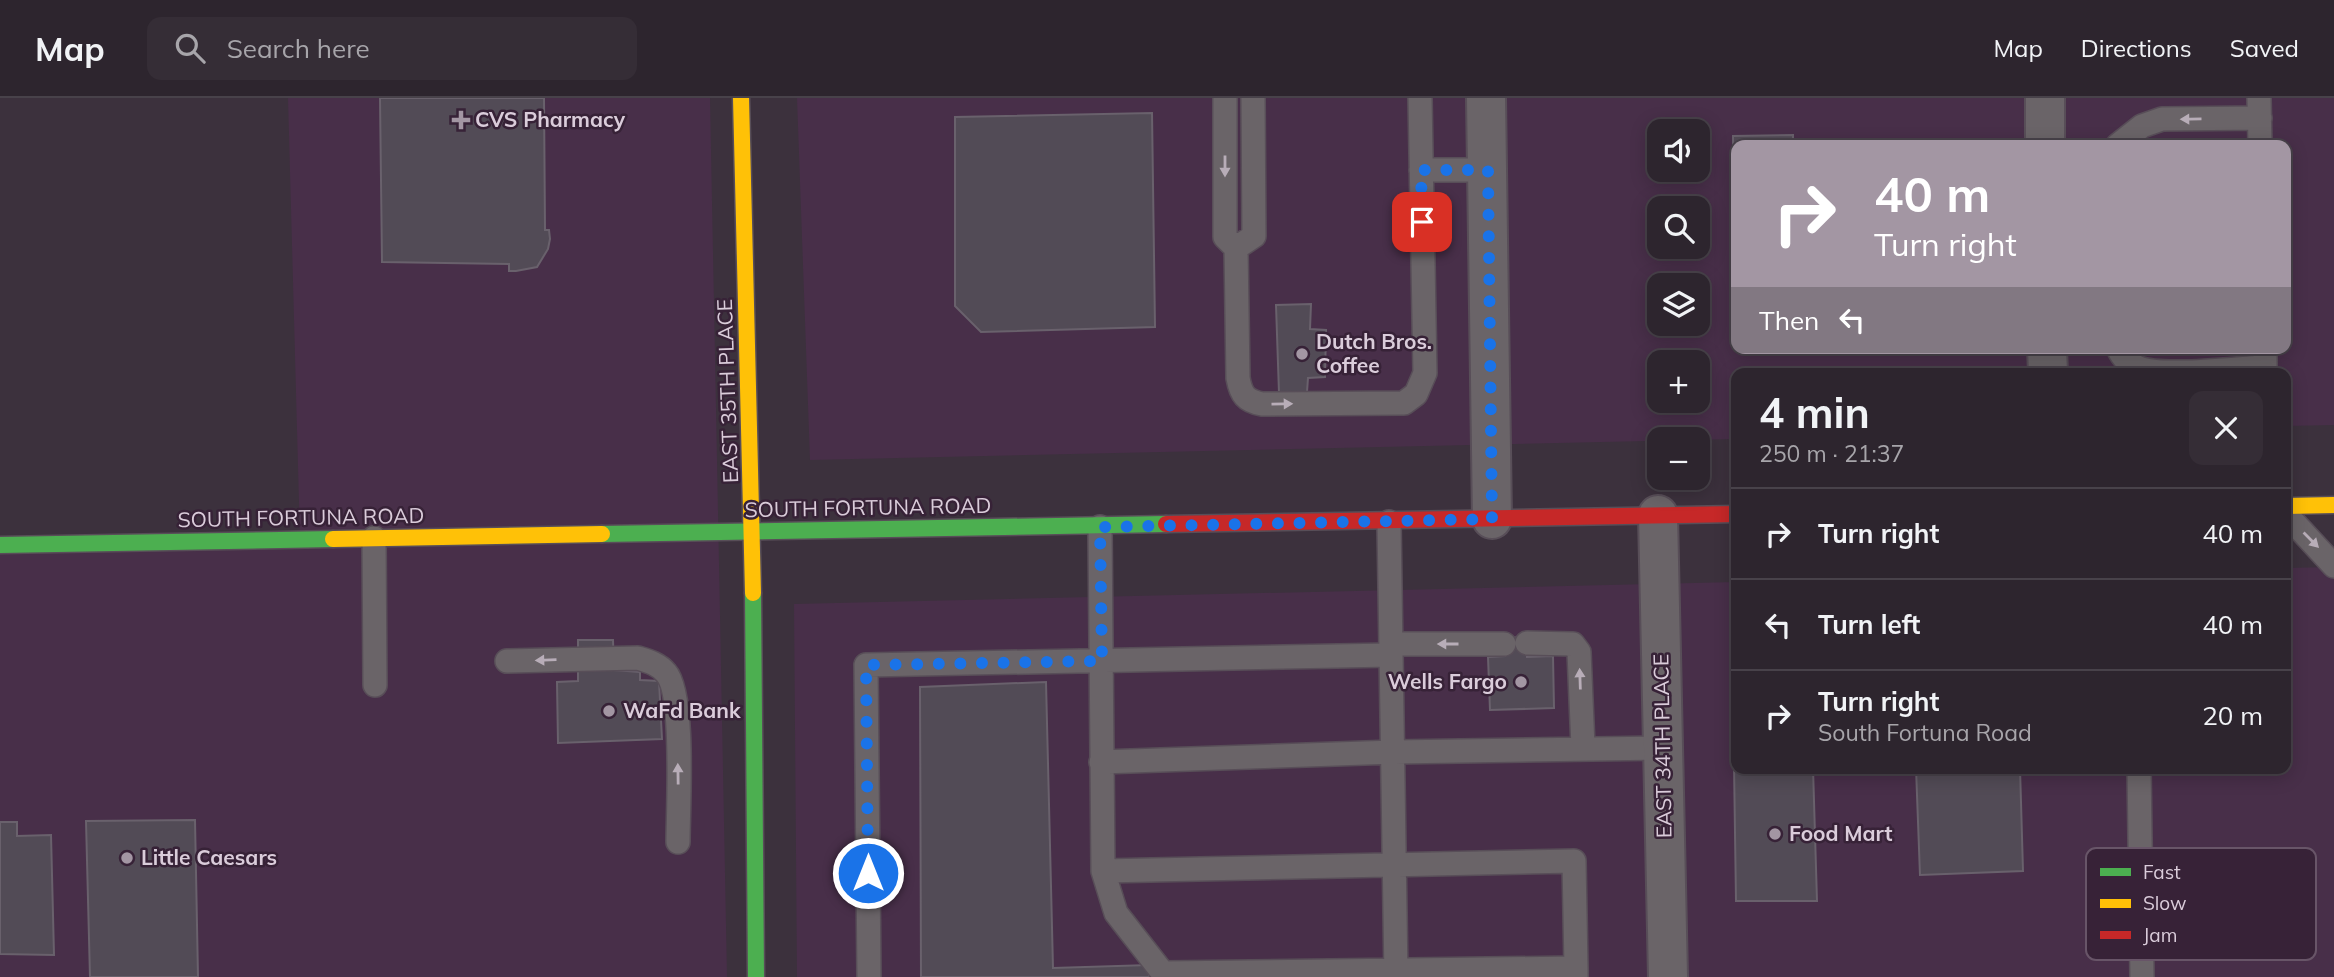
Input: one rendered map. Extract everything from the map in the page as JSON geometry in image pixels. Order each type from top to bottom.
[{"type":"main road","name":"EAST 35TH PLACE","points":[[741,98],[753,530],[755,977]]},
{"type":"main road","points":[[2291,506],[2334,505]]},
{"type":"main road","name":"SOUTH FORTUNA ROAD","points":[[0,545],[1731,514]]},
{"type":"street","points":[[1486,98],[1492,519]]},
{"type":"street","points":[[2045,98],[2045,140]]},
{"type":"street","name":"EAST 34TH PLACE","points":[[1658,515],[1668,977]]},
{"type":"lane","points":[[1225,98],[1225,237],[1236,248],[1238,378],[1240,391],[1249,402],[1262,404],[1404,403],[1416,394],[1424,373],[1420,98]]},
{"type":"lane","points":[[1236,248],[1254,236],[1254,98]]},
{"type":"lane","points":[[2124,140],[2142,125],[2162,119],[2260,108],[2260,140]]},
{"type":"lane","points":[[1421,170],[1488,170]]},
{"type":"lane","points":[[2121,354],[2123,359],[2139,368]]},
{"type":"lane","points":[[2185,368],[2265,357]]},
{"type":"lane","points":[[2291,519],[2334,566]]},
{"type":"lane","points":[[1389,522],[1396,973]]},
{"type":"lane","points":[[1100,527],[1102,871],[1116,913],[1165,975],[1576,972],[1574,861],[1102,871]]},
{"type":"lane","points":[[374,538],[375,685]]},
{"type":"lane","points":[[869,977],[866,665],[1102,661],[1573,644],[1579,652],[1583,747]]},
{"type":"lane","points":[[507,662],[638,658],[667,673],[677,700],[678,842]]},
{"type":"lane","points":[[1101,762],[1583,747],[1663,748]]},
{"type":"lane","points":[[2139,774],[2140,848]]},
{"type":"shaded area","points":[[288,98],[710,98],[727,977],[0,977],[0,546],[300,539]]},
{"type":"shaded area","points":[[797,98],[2334,98],[2334,425],[2291,426],[2291,368],[1731,368],[1731,439],[1710,440],[1710,427],[1647,427],[1647,441],[810,460]]},
{"type":"shaded area","points":[[2334,567],[2334,977],[797,977],[794,604],[1731,582],[1731,774],[2291,774],[2291,568]]},
{"type":"building","points":[[380,98],[544,98],[545,230],[549,230],[550,239],[548,249],[537,267],[509,271],[509,264],[382,262]]},
{"type":"building","points":[[1152,113],[1155,327],[981,332],[955,306],[955,117]]},
{"type":"building","points":[[1793,135],[1793,140],[1733,140],[1733,136]]},
{"type":"building","name":"Dutch Bros. Coffee","points":[[1311,304],[1310,329],[1326,330],[1325,377],[1308,378],[1307,392],[1279,393],[1276,305]]},
{"type":"building","name":"Wells Fargo","points":[[1526,637],[1527,657],[1553,656],[1554,708],[1490,710],[1488,657],[1505,656],[1504,638]]},
{"type":"building","name":"WaFd Bank","points":[[578,640],[613,640],[614,670],[640,672],[640,680],[659,681],[662,739],[558,743],[557,682],[578,681]]},
{"type":"building","points":[[1046,682],[1053,968],[1149,965],[1149,977],[921,977],[920,687]]},
{"type":"building","name":"Food Mart","points":[[1734,774],[1813,774],[1817,901],[1736,901]]},
{"type":"building","points":[[1916,774],[2020,774],[2023,871],[1920,875]]},
{"type":"building","points":[[195,820],[198,977],[90,977],[86,821]]},
{"type":"building","points":[[0,822],[17,822],[17,836],[51,835],[54,955],[0,954]]},
{"type":"traffic: fast","points":[[602,534],[1166,524]]},
{"type":"traffic: fast","points":[[0,545],[333,539]]},
{"type":"traffic: fast","points":[[753,593],[756,977]]},
{"type":"traffic: slow","points":[[741,98],[753,593]]},
{"type":"traffic: slow","points":[[2291,506],[2334,505]]},
{"type":"traffic: slow","points":[[333,539],[602,534]]},
{"type":"traffic: jam","points":[[1166,524],[1731,514]]},
{"type":"place","name":"CVS Pharmacy","points":[[461,120]]},
{"type":"place","name":"Dutch Bros. Coffee","points":[[1302,354]]},
{"type":"place","name":"Wells Fargo","points":[[1521,682]]},
{"type":"place","name":"WaFd Bank","points":[[609,711]]},
{"type":"place","name":"Food Mart","points":[[1775,834]]},
{"type":"place","name":"Little Caesars","points":[[127,858]]},
{"type":"route","points":[[868,873],[866,665],[1102,661],[1100,527],[1492,519],[1488,170],[1421,170],[1422,222]]}]
